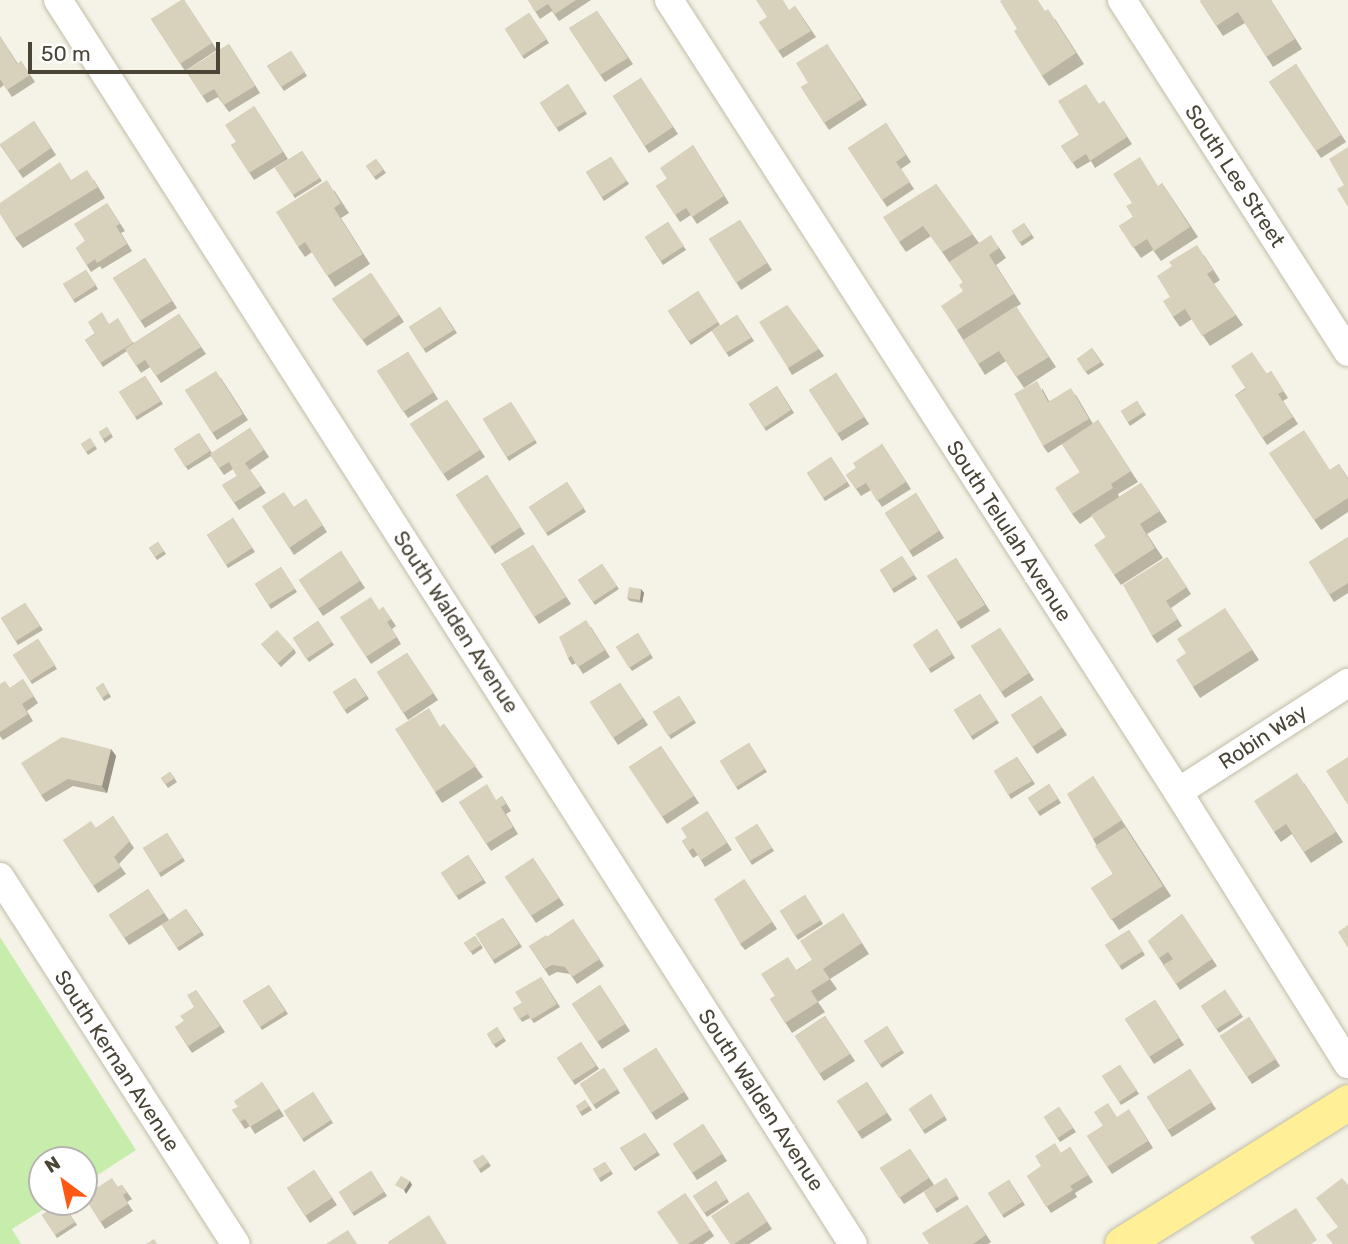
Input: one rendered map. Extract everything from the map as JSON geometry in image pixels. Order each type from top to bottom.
[{"type":"main road","points":[[1122,1244],[1348,1102]]},
{"type":"street","name":"South Walden Avenue","points":[[58,0],[853,1244]]},
{"type":"street","name":"South Telulah Avenue","points":[[669,0],[1178,792],[1348,1064]]},
{"type":"street","name":"South Lee Street","points":[[1122,0],[1348,352]]},
{"type":"street","name":"Robin Way","points":[[1178,792],[1348,683]]},
{"type":"street","name":"South Kernan Avenue","points":[[0,877],[236,1244]]},
{"type":"green space","points":[[0,937],[136,1150],[98,1175],[98,1146],[28,1146],[28,1216],[33,1216],[12,1229],[21,1244],[0,1244]]},
{"type":"building","points":[[184,0],[212,43],[180,64],[151,19]]},
{"type":"building","points":[[528,0],[576,0],[555,14],[548,4],[535,12]]},
{"type":"building","points":[[756,0],[783,0],[789,10],[795,6],[811,31],[778,51],[759,22],[767,17]]},
{"type":"building","points":[[1038,0],[1045,11],[1048,9],[1076,53],[1042,76],[1014,31],[1017,29],[1000,1]]},
{"type":"building","points":[[1201,0],[1271,0],[1295,39],[1266,57],[1238,12],[1216,26]]},
{"type":"building","points":[[597,11],[628,58],[600,75],[569,28]]},
{"type":"building","points":[[529,13],[547,39],[522,56],[505,29]]},
{"type":"building","points":[[0,36],[17,64],[21,61],[30,75],[7,90],[0,79]]},
{"type":"building","points":[[229,44],[255,86],[224,105],[214,89],[202,96],[186,71]]},
{"type":"building","points":[[827,44],[862,99],[824,123],[801,87],[808,83],[796,63]]},
{"type":"building","points":[[291,51],[305,72],[281,87],[267,66]]},
{"type":"building","points":[[1296,64],[1341,135],[1316,151],[1269,82]]},
{"type":"building","points":[[641,78],[673,127],[645,146],[613,96]]},
{"type":"building","points":[[568,84],[585,111],[556,128],[540,103]]},
{"type":"building","points":[[1086,84],[1099,104],[1104,101],[1127,137],[1090,161],[1086,154],[1072,163],[1061,146],[1079,135],[1058,101]]},
{"type":"building","points":[[254,106],[283,152],[249,173],[231,145],[236,142],[225,125]]},
{"type":"building","points":[[34,121],[51,148],[18,171],[0,144]]},
{"type":"building","points":[[886,123],[906,155],[896,162],[910,182],[882,200],[848,148]]},
{"type":"building","points":[[693,145],[724,196],[692,217],[686,208],[675,215],[656,186],[667,179],[660,168]]},
{"type":"building","points":[[1348,147],[1348,207],[1337,189],[1344,185],[1329,159]]},
{"type":"building","points":[[302,151],[320,178],[293,195],[275,168]]},
{"type":"building","points":[[611,157],[627,181],[602,197],[586,172]]},
{"type":"building","points":[[1140,157],[1158,186],[1162,183],[1190,227],[1154,251],[1147,239],[1133,248],[1119,226],[1133,217],[1126,206],[1132,203],[1113,174]]},
{"type":"building","points":[[376,159],[383,170],[374,177],[366,166]]},
{"type":"building","points":[[60,162],[71,180],[87,170],[98,187],[15,238],[0,214],[0,203]]},
{"type":"building","points":[[327,180],[341,203],[334,208],[363,254],[327,276],[305,242],[298,247],[276,212]]},
{"type":"building","points":[[936,184],[973,234],[942,252],[923,226],[899,242],[883,217]]},
{"type":"building","points":[[107,203],[120,224],[116,226],[127,244],[97,263],[95,259],[87,265],[76,248],[85,241],[74,224]]},
{"type":"building","points":[[740,220],[767,263],[736,283],[709,239]]},
{"type":"building","points":[[668,222],[684,246],[661,261],[645,237]]},
{"type":"building","points":[[1024,223],[1031,235],[1019,243],[1012,231]]},
{"type":"building","points":[[991,235],[999,248],[989,255],[1014,294],[957,330],[941,306],[963,291],[959,285],[963,282],[949,262]]},
{"type":"building","points":[[1197,245],[1213,270],[1207,274],[1236,315],[1202,336],[1185,309],[1173,317],[1163,301],[1170,297],[1157,276],[1172,266],[1169,262]]},
{"type":"building","points":[[145,258],[172,301],[140,321],[113,278]]},
{"type":"building","points":[[86,270],[96,285],[73,300],[63,284]]},
{"type":"building","points":[[371,273],[399,315],[362,340],[332,299]]},
{"type":"building","points":[[698,291],[718,322],[689,341],[668,311]]},
{"type":"building","points":[[787,305],[819,349],[788,368],[759,322]]},
{"type":"building","points":[[1016,306],[1049,357],[1016,377],[999,351],[978,364],[963,340]]},
{"type":"building","points":[[440,307],[454,330],[423,349],[409,327]]},
{"type":"building","points":[[102,312],[109,324],[118,318],[133,343],[100,363],[85,340],[95,334],[88,322]]},
{"type":"building","points":[[179,314],[201,347],[156,376],[145,360],[136,366],[125,349]]},
{"type":"building","points":[[737,315],[751,338],[726,353],[712,331]]},
{"type":"building","points":[[1092,348],[1101,362],[1085,372],[1077,359]]},
{"type":"building","points":[[408,352],[434,392],[403,412],[377,371]]},
{"type":"building","points":[[1252,352],[1267,374],[1271,371],[1284,391],[1278,394],[1293,417],[1262,438],[1235,395],[1246,389],[1231,366]]},
{"type":"building","points":[[216,371],[243,414],[212,433],[185,390]]},
{"type":"building","points":[[836,373],[864,417],[837,434],[809,390]]},
{"type":"building","points":[[145,376],[161,401],[135,417],[119,392]]},
{"type":"building","points":[[1037,381],[1048,402],[1071,388],[1089,419],[1043,446],[1014,394]]},
{"type":"building","points":[[777,386],[791,410],[764,428],[749,404]]},
{"type":"building","points":[[447,400],[480,450],[443,474],[410,424]]},
{"type":"building","points":[[1137,401],[1144,412],[1128,422],[1121,411]]},
{"type":"building","points":[[511,402],[535,440],[507,457],[483,419]]},
{"type":"building","points":[[1098,420],[1131,471],[1111,484],[1113,488],[1072,514],[1055,488],[1080,472],[1062,444]]},
{"type":"building","points":[[107,427],[111,434],[103,439],[99,432]]},
{"type":"building","points":[[250,428],[264,450],[245,463],[261,486],[234,503],[222,485],[237,476],[229,462],[219,468],[210,454]]},
{"type":"building","points":[[1304,430],[1330,470],[1339,464],[1348,479],[1348,498],[1314,520],[1269,453]]},
{"type":"building","points":[[199,433],[210,451],[185,467],[174,449]]},
{"type":"building","points":[[90,438],[95,446],[86,452],[81,444]]},
{"type":"building","points":[[882,444],[906,482],[877,501],[866,483],[856,489],[846,475],[856,468],[853,463]]},
{"type":"building","points":[[831,457],[847,482],[823,498],[807,473]]},
{"type":"building","points":[[487,475],[521,527],[490,547],[456,495]]},
{"type":"building","points":[[567,482],[584,508],[546,533],[529,507]]},
{"type":"building","points":[[1141,483],[1160,511],[1140,524],[1155,548],[1114,575],[1094,545],[1106,537],[1091,515]]},
{"type":"building","points":[[284,492],[294,507],[306,499],[323,525],[289,548],[262,506]]},
{"type":"building","points":[[916,493],[939,531],[909,551],[885,513]]},
{"type":"building","points":[[233,518],[252,548],[226,565],[207,535]]},
{"type":"building","points":[[1348,537],[1348,583],[1329,595],[1309,562]]},
{"type":"building","points":[[158,542],[164,551],[155,557],[149,548]]},
{"type":"building","points":[[533,545],[566,597],[534,617],[501,564]]},
{"type":"building","points":[[341,551],[360,581],[318,609],[299,580]]},
{"type":"building","points":[[902,556],[914,575],[892,589],[880,570]]},
{"type":"building","points":[[1167,557],[1187,587],[1166,601],[1178,619],[1152,636],[1123,585]]},
{"type":"building","points":[[956,558],[985,605],[957,622],[927,576]]},
{"type":"building","points":[[602,564],[617,586],[593,602],[578,580]]},
{"type":"building","points":[[281,567],[295,589],[268,605],[255,584]]},
{"type":"building","points":[[629,587],[641,589],[640,600],[627,598]]},
{"type":"building","points":[[371,597],[379,610],[383,607],[391,619],[387,622],[397,637],[366,657],[340,617]]},
{"type":"building","points":[[25,603],[40,626],[16,641],[1,618]]},
{"type":"building","points":[[1225,608],[1252,650],[1193,687],[1176,660],[1186,653],[1177,639]]},
{"type":"building","points":[[586,620],[605,650],[578,667],[571,656],[568,658],[559,637]]},
{"type":"building","points":[[318,621],[332,642],[306,659],[293,638]]},
{"type":"building","points":[[1000,628],[1029,673],[1001,692],[971,646]]},
{"type":"building","points":[[937,629],[952,654],[928,669],[913,645]]},
{"type":"building","points":[[277,630],[294,649],[278,663],[261,644]]},
{"type":"building","points":[[638,633],[651,654],[629,668],[616,647]]},
{"type":"building","points":[[38,639],[55,665],[30,681],[13,655]]},
{"type":"building","points":[[407,653],[434,693],[403,713],[377,672]]},
{"type":"building","points":[[355,678],[366,696],[344,710],[333,692]]},
{"type":"building","points":[[23,679],[34,696],[22,704],[28,714],[0,732],[0,684],[5,681],[10,688]]},
{"type":"building","points":[[103,683],[109,693],[102,698],[96,688]]},
{"type":"building","points":[[620,683],[643,718],[613,738],[590,702]]},
{"type":"building","points":[[980,694],[997,720],[971,736],[954,710]]},
{"type":"building","points":[[679,696],[694,720],[668,736],[653,712]]},
{"type":"building","points":[[1041,696],[1062,728],[1032,747],[1011,715]]},
{"type":"building","points":[[429,708],[440,727],[444,724],[476,766],[435,792],[395,729]]},
{"type":"building","points":[[62,737],[111,749],[102,786],[68,779],[41,795],[21,763]]},
{"type":"building","points":[[749,743],[765,769],[736,787],[720,761]]},
{"type":"building","points":[[661,746],[694,796],[662,817],[629,767]]},
{"type":"building","points":[[1017,757],[1032,781],[1008,795],[994,771]]},
{"type":"building","points":[[1348,757],[1348,805],[1326,771]]},
{"type":"building","points":[[170,772],[175,778],[166,784],[161,778]]},
{"type":"building","points":[[1297,773],[1336,832],[1304,852],[1286,824],[1274,832],[1254,801]]},
{"type":"building","points":[[1093,776],[1122,820],[1093,839],[1067,794]]},
{"type":"building","points":[[487,784],[496,800],[502,796],[506,804],[501,807],[513,827],[486,844],[459,802]]},
{"type":"building","points":[[1049,784],[1058,799],[1037,812],[1028,798]]},
{"type":"building","points":[[707,811],[727,843],[701,860],[693,848],[689,851],[682,841],[687,838],[681,828]]},
{"type":"building","points":[[113,816],[130,841],[114,857],[121,867],[93,886],[63,840],[91,821],[96,828]]},
{"type":"building","points":[[757,824],[772,848],[750,861],[735,838]]},
{"type":"building","points":[[1125,827],[1163,886],[1111,920],[1091,888],[1113,874],[1095,846]]},
{"type":"building","points":[[167,833],[183,858],[159,873],[143,848]]},
{"type":"building","points":[[468,855],[483,880],[456,896],[441,873]]},
{"type":"building","points":[[533,858],[559,898],[531,916],[505,877]]},
{"type":"building","points":[[744,879],[772,922],[740,944],[714,899]]},
{"type":"building","points":[[148,889],[164,913],[124,938],[109,915]]},
{"type":"building","points":[[805,895],[821,920],[795,936],[780,911]]},
{"type":"building","points":[[186,909],[201,932],[177,948],[162,925]]},
{"type":"building","points":[[843,913],[862,943],[823,969],[830,979],[811,991],[818,1002],[785,1023],[770,999],[775,996],[761,974],[788,957],[797,971],[812,960],[800,941]]},
{"type":"building","points":[[1182,914],[1212,959],[1176,984],[1163,965],[1173,959],[1168,952],[1159,958],[1148,941]]},
{"type":"building","points":[[503,918],[519,944],[493,960],[476,934]]},
{"type":"building","points":[[573,919],[600,959],[572,977],[565,967],[552,965],[545,969],[529,946]]},
{"type":"building","points":[[1348,925],[1348,948],[1338,932]]},
{"type":"building","points":[[1129,930],[1143,951],[1119,966],[1105,945]]},
{"type":"building","points":[[475,936],[481,945],[470,952],[464,943]]},
{"type":"building","points":[[541,977],[557,1004],[531,1020],[528,1014],[519,1019],[513,1008],[522,1003],[515,992]]},
{"type":"building","points":[[269,985],[285,1011],[260,1027],[243,1001]]},
{"type":"building","points":[[600,985],[625,1024],[597,1042],[572,1004]]},
{"type":"building","points":[[196,990],[220,1026],[188,1046],[175,1027],[184,1021],[180,1016],[194,1007],[187,995]]},
{"type":"building","points":[[1225,990],[1241,1014],[1216,1029],[1201,1006]]},
{"type":"building","points":[[1155,1000],[1179,1038],[1149,1057],[1125,1019]]},
{"type":"building","points":[[825,1016],[850,1054],[819,1074],[795,1036]]},
{"type":"building","points":[[1249,1017],[1276,1059],[1247,1077],[1220,1036]]},
{"type":"building","points":[[887,1026],[902,1050],[880,1064],[864,1041]]},
{"type":"building","points":[[497,1027],[504,1038],[493,1045],[487,1034]]},
{"type":"building","points":[[581,1042],[596,1066],[572,1081],[557,1058]]},
{"type":"building","points":[[656,1048],[684,1092],[651,1113],[623,1069]]},
{"type":"building","points":[[1120,1065],[1137,1090],[1119,1102],[1102,1076]]},
{"type":"building","points":[[604,1068],[618,1089],[593,1105],[580,1084]]},
{"type":"building","points":[[1190,1069],[1212,1102],[1168,1130],[1147,1097]]},
{"type":"building","points":[[262,1082],[279,1109],[250,1127],[245,1119],[240,1122],[232,1110],[238,1107],[234,1101]]},
{"type":"building","points":[[867,1082],[887,1113],[857,1132],[837,1101]]},
{"type":"building","points":[[313,1092],[331,1120],[302,1139],[284,1111]]},
{"type":"building","points":[[931,1094],[945,1116],[923,1130],[909,1109]]},
{"type":"building","points":[[585,1100],[589,1106],[580,1112],[576,1106]]},
{"type":"building","points":[[1108,1103],[1117,1117],[1129,1109],[1148,1141],[1107,1167],[1087,1136],[1103,1126],[1094,1112]]},
{"type":"building","points":[[1059,1107],[1073,1128],[1058,1138],[1044,1117]]},
{"type":"building","points":[[703,1124],[722,1154],[692,1173],[673,1144]]},
{"type":"building","points":[[645,1133],[657,1152],[633,1168],[620,1148]]},
{"type":"building","points":[[1055,1143],[1061,1153],[1070,1147],[1088,1175],[1070,1186],[1073,1190],[1046,1207],[1027,1176],[1041,1166],[1035,1156]]},
{"type":"building","points":[[910,1149],[929,1178],[899,1198],[880,1168]]},
{"type":"building","points":[[483,1155],[489,1162],[479,1169],[473,1161]]},
{"type":"building","points":[[605,1162],[611,1171],[599,1178],[593,1169]]},
{"type":"building","points":[[314,1170],[332,1198],[305,1216],[287,1188]]},
{"type":"building","points":[[371,1171],[384,1192],[352,1213],[339,1192]]},
{"type":"building","points":[[401,1176],[410,1181],[404,1190],[395,1185]]},
{"type":"building","points":[[112,1178],[118,1187],[122,1185],[127,1192],[123,1195],[128,1204],[100,1222],[96,1216],[98,1187]]},
{"type":"building","points":[[946,1178],[957,1195],[935,1209],[924,1192]]},
{"type":"building","points":[[1342,1178],[1348,1185],[1348,1244],[1333,1244],[1326,1235],[1338,1227],[1316,1198]]},
{"type":"building","points":[[1009,1180],[1022,1202],[1002,1215],[988,1193]]},
{"type":"building","points":[[716,1181],[727,1199],[704,1213],[693,1196]]},
{"type":"building","points":[[748,1192],[767,1222],[730,1244],[711,1216]]},
{"type":"building","points":[[685,1193],[710,1230],[688,1244],[679,1244],[657,1212]]},
{"type":"building","points":[[967,1205],[986,1235],[973,1244],[929,1244],[922,1233]]},
{"type":"building","points":[[1296,1208],[1317,1240],[1311,1244],[1255,1244],[1250,1237]]},
{"type":"building","points":[[429,1215],[447,1244],[389,1244],[388,1242]]},
{"type":"building","points":[[43,1216],[71,1216],[75,1222],[55,1235]]},
{"type":"building","points":[[348,1230],[357,1244],[326,1244]]}]
